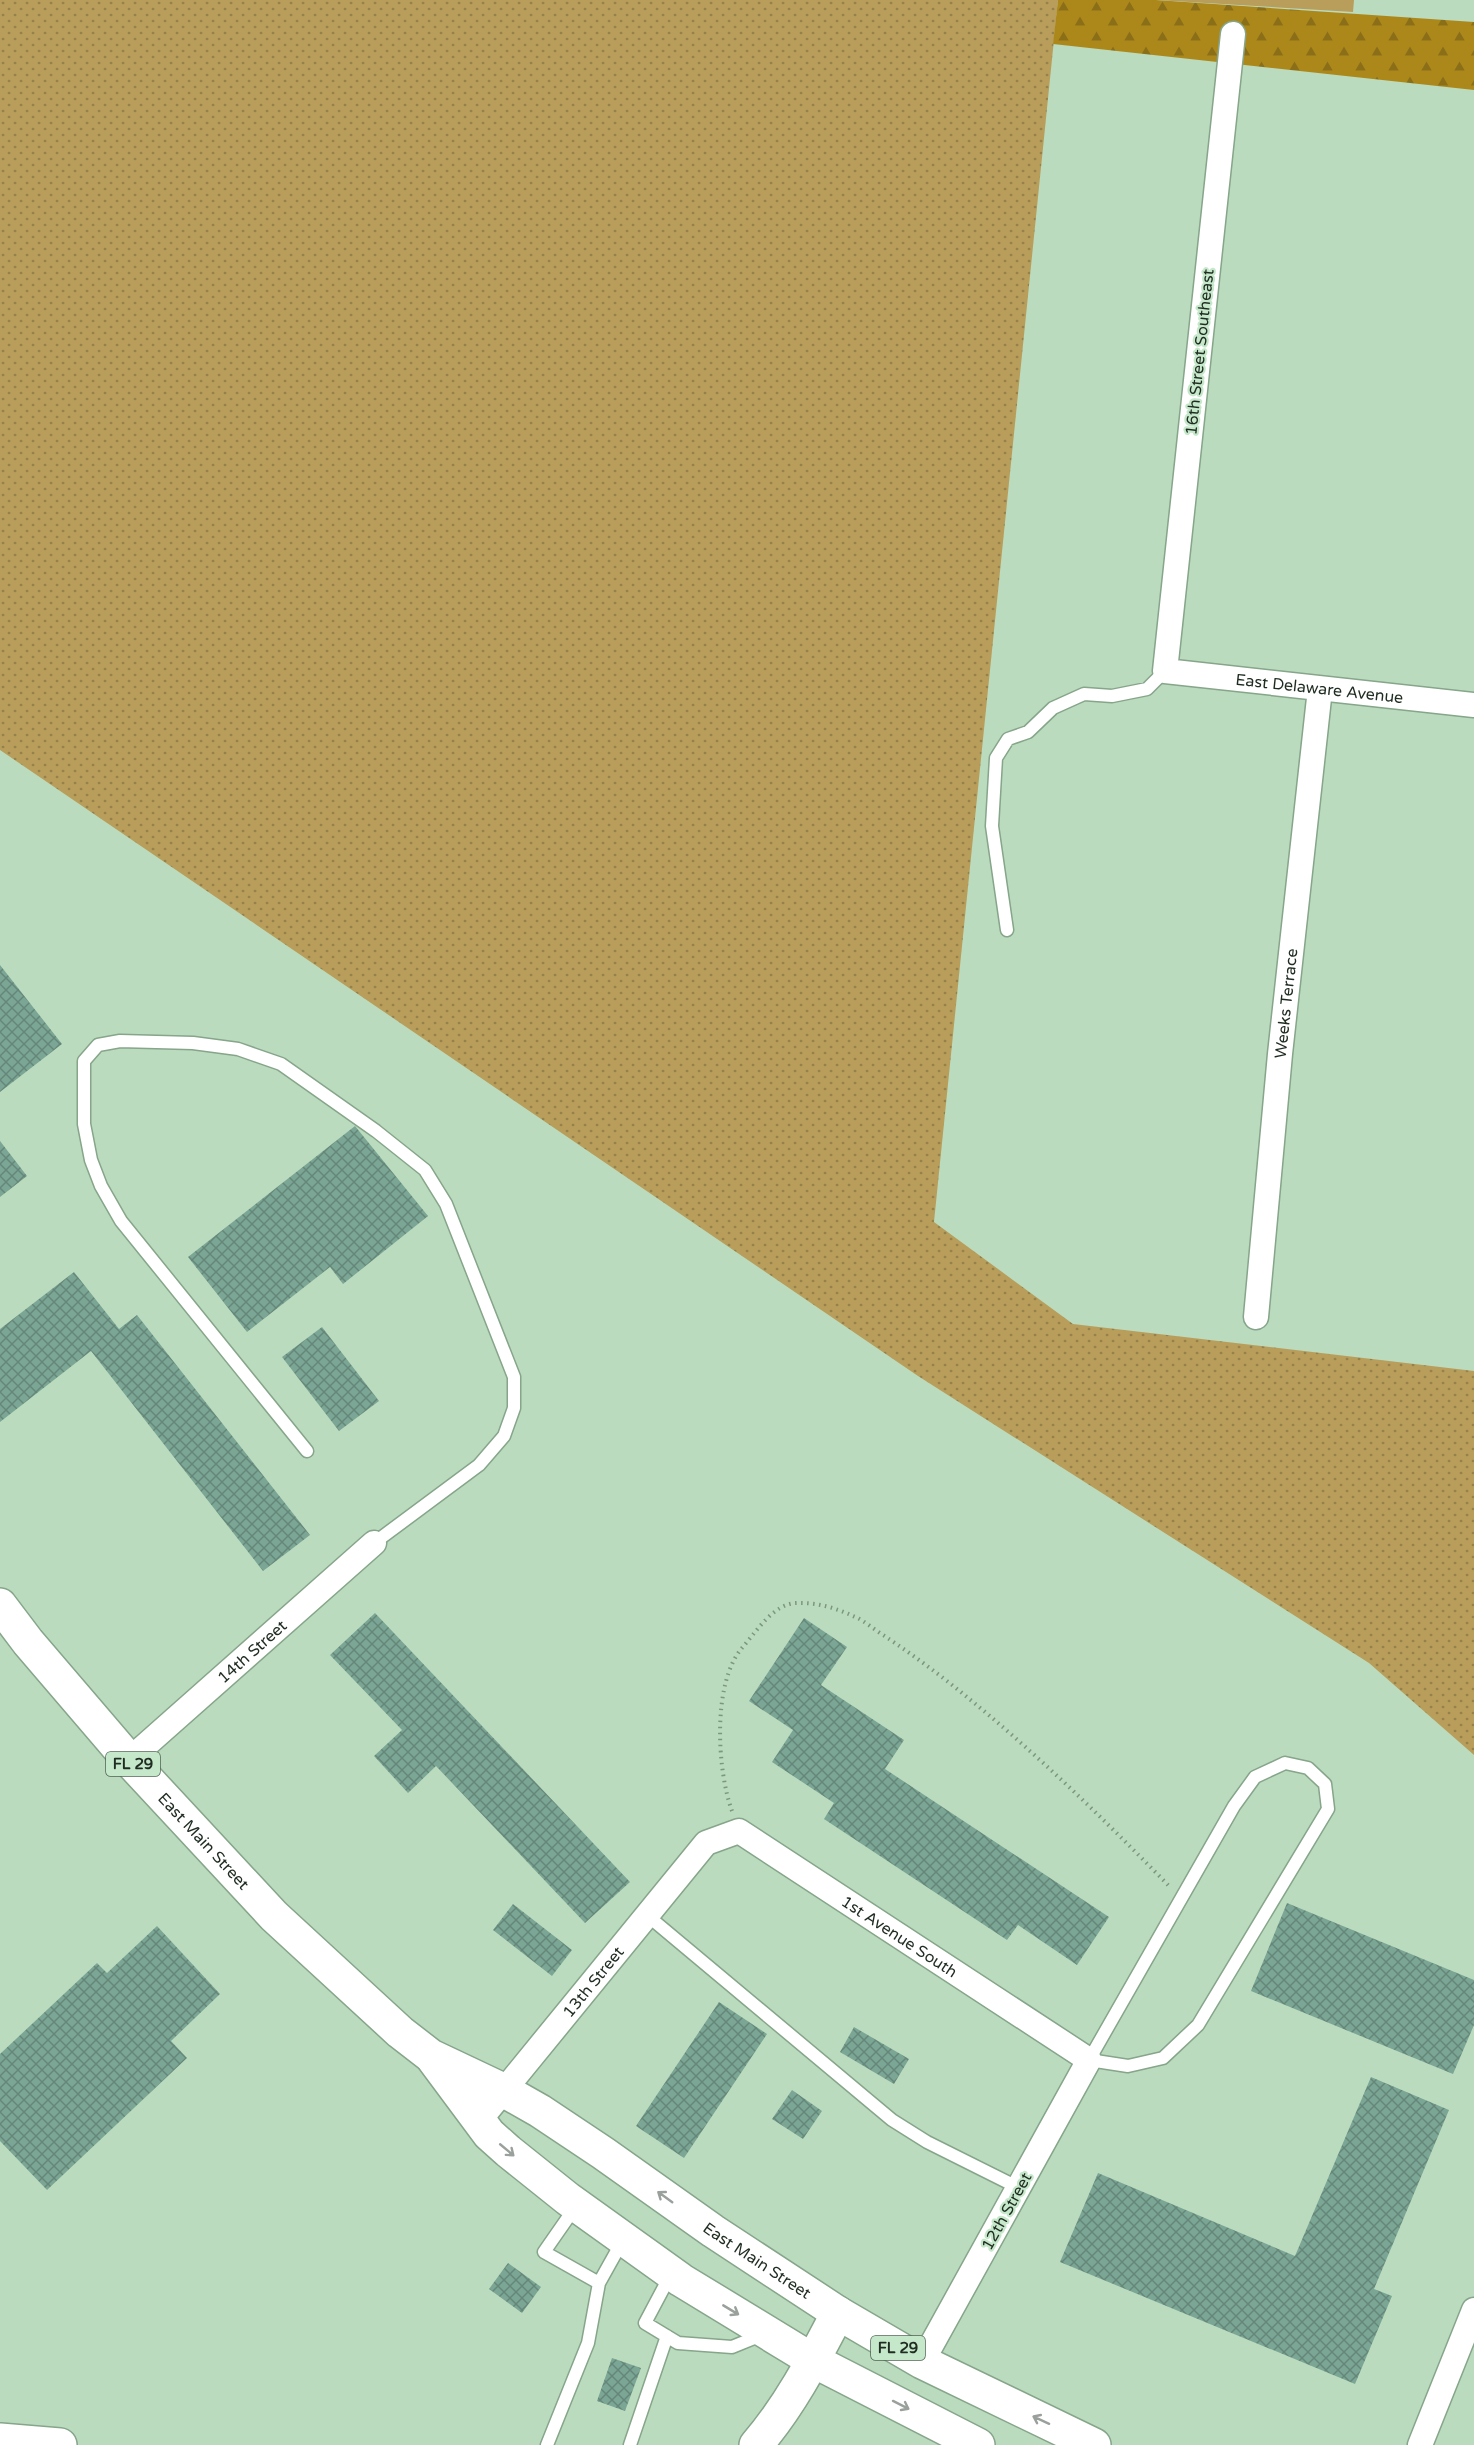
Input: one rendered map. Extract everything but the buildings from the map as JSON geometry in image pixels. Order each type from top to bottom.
[{"type":"main road","name":"East Main Street","points":[[0,1605],[28,1642],[129,1760],[274,1916],[400,2032],[431,2056],[503,2090],[603,2153],[713,2231],[838,2313],[922,2362],[1094,2445]]},
{"type":"main road","name":"East Main Street","points":[[431,2056],[489,2134],[577,2205],[671,2273],[814,2361],[966,2444]]},
{"type":"main road","points":[[756,2445],[775,2423],[814,2361],[838,2313]]},
{"type":"main road","points":[[0,2440],[60,2445]]},
{"type":"street","name":"16th Street Southeast","points":[[1165,671],[1233,34]]},
{"type":"street","name":"East Delaware Avenue","points":[[1165,671],[1474,705]]},
{"type":"street","name":"Weeks Terrace","points":[[1256,1317],[1280,1054],[1320,689]]},
{"type":"street","name":"14th Street","points":[[129,1760],[374,1543]]},
{"type":"street","name":"13th Street","points":[[479,2121],[706,1843],[739,1831]]},
{"type":"street","name":"1st Avenue South","points":[[739,1831],[1089,2060]]},
{"type":"street","name":"12th Street","points":[[922,2362],[1089,2060]]},
{"type":"street","points":[[1420,2445],[1474,2310]]},
{"type":"lane","points":[[1007,930],[992,826],[996,758],[1008,739],[1028,732],[1053,708],[1084,694],[1112,696],[1147,689],[1165,671]]},
{"type":"lane","points":[[307,1451],[121,1221],[100,1186],[91,1160],[84,1124],[84,1061],[98,1045],[120,1041],[193,1043],[238,1049],[281,1064],[310,1082],[425,1170],[446,1204],[514,1377],[514,1408],[504,1436],[479,1465],[374,1543]]},
{"type":"lane","points":[[1285,1763],[1308,1768],[1325,1784],[1328,1809],[1198,2025],[1164,2058],[1128,2066],[1089,2060],[1234,1806],[1255,1777],[1285,1763]]},
{"type":"lane","points":[[648,1916],[892,2120],[927,2142],[1019,2188]]},
{"type":"lane","points":[[577,2205],[544,2252],[599,2283]]},
{"type":"lane","points":[[547,2445],[588,2343],[599,2283],[624,2239]]},
{"type":"lane","points":[[671,2273],[645,2323],[667,2337],[678,2343],[732,2347],[768,2332]]},
{"type":"lane","points":[[630,2445],[667,2337]]},
{"type":"path","points":[[739,1831],[725,1791],[721,1743],[721,1708],[736,1655],[775,1611],[794,1602],[824,1605],[855,1617],[917,1658],[995,1719],[1080,1795],[1181,1898]]},
{"type":"shaded area","points":[[0,0],[1058,0],[934,1222],[1073,1324],[1474,1371],[1474,1755],[1369,1663],[918,1376],[0,750]]},
{"type":"shaded area","points":[[1156,0],[1354,0],[1353,12]]},
{"type":"green space","points":[[1058,0],[1156,0],[1474,22],[1474,90],[1053,44]]}]
